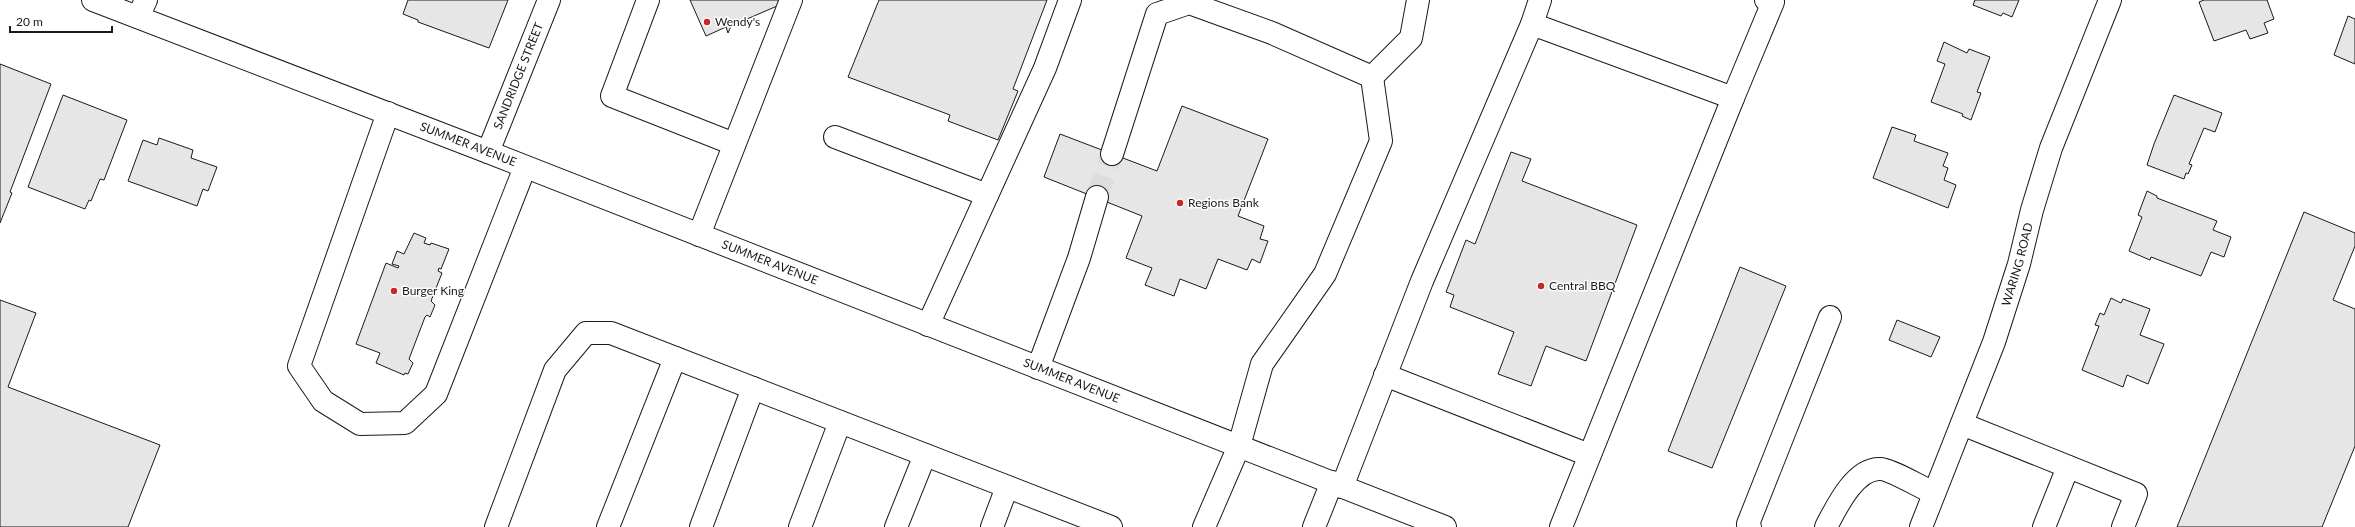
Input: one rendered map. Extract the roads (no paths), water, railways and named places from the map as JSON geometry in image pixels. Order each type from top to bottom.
[{"type":"main road","name":"SUMMER AVENUE","points":[[93,0],[142,9],[388,113],[1239,446],[1438,526]]},
{"type":"main road","name":"SANDRIDGE STREET","points":[[488,152],[549,0]]},
{"type":"main road","points":[[648,0],[612,96],[734,144]]},
{"type":"main road","points":[[699,235],[791,0]]},
{"type":"main road","points":[[928,325],[1045,68],[1070,0]]},
{"type":"main road","points":[[1372,77],[1411,38],[1418,0]]},
{"type":"main road","points":[[1314,527],[1337,485],[1385,375],[1442,232],[1532,24],[1540,0]]},
{"type":"main road","name":"WARING ROAD","points":[[1921,527],[1994,342],[2019,264],[2032,210],[2051,148],[2110,0]]},
{"type":"main road","points":[[1561,527],[1771,1]]},
{"type":"main road","points":[[1112,154],[1156,14],[1189,2],[1272,32],[1372,77]]},
{"type":"main road","points":[[1532,24],[1733,98]]},
{"type":"main road","points":[[1204,527],[1239,446],[1262,364],[1325,274],[1381,141],[1372,77]]},
{"type":"main road","points":[[388,113],[299,366],[323,401],[360,424],[405,423],[436,394],[525,166]]},
{"type":"main road","points":[[835,137],[987,195]]},
{"type":"main road","points":[[1038,368],[1079,258],[1097,197]]},
{"type":"main road","points":[[1750,527],[1748,524],[1830,317]]},
{"type":"main road","points":[[496,527],[556,370],[586,332],[611,333],[1007,487],[1099,525]]},
{"type":"main road","points":[[608,527],[675,358]]},
{"type":"main road","points":[[1385,375],[1589,455]]},
{"type":"main road","points":[[701,527],[753,388]]},
{"type":"main road","points":[[800,527],[840,422]]},
{"type":"main road","points":[[1962,424],[2136,494],[2123,527]]},
{"type":"main road","points":[[896,527],[925,455]]},
{"type":"main road","points":[[2044,527],[2068,467]]},
{"type":"main road","points":[[1826,527],[1845,492],[1869,470],[1882,469],[1934,493]]},
{"type":"main road","points":[[992,527],[1007,487]]},
{"type":"tunnel","points":[[1097,197],[1112,154]]},
{"type":"place","name":"Wendy's","points":[[707,22]]},
{"type":"place","name":"Regions Bank","points":[[1180,203]]},
{"type":"place","name":"Central BBQ","points":[[1541,286]]},
{"type":"place","name":"Burger King","points":[[394,291]]}]
